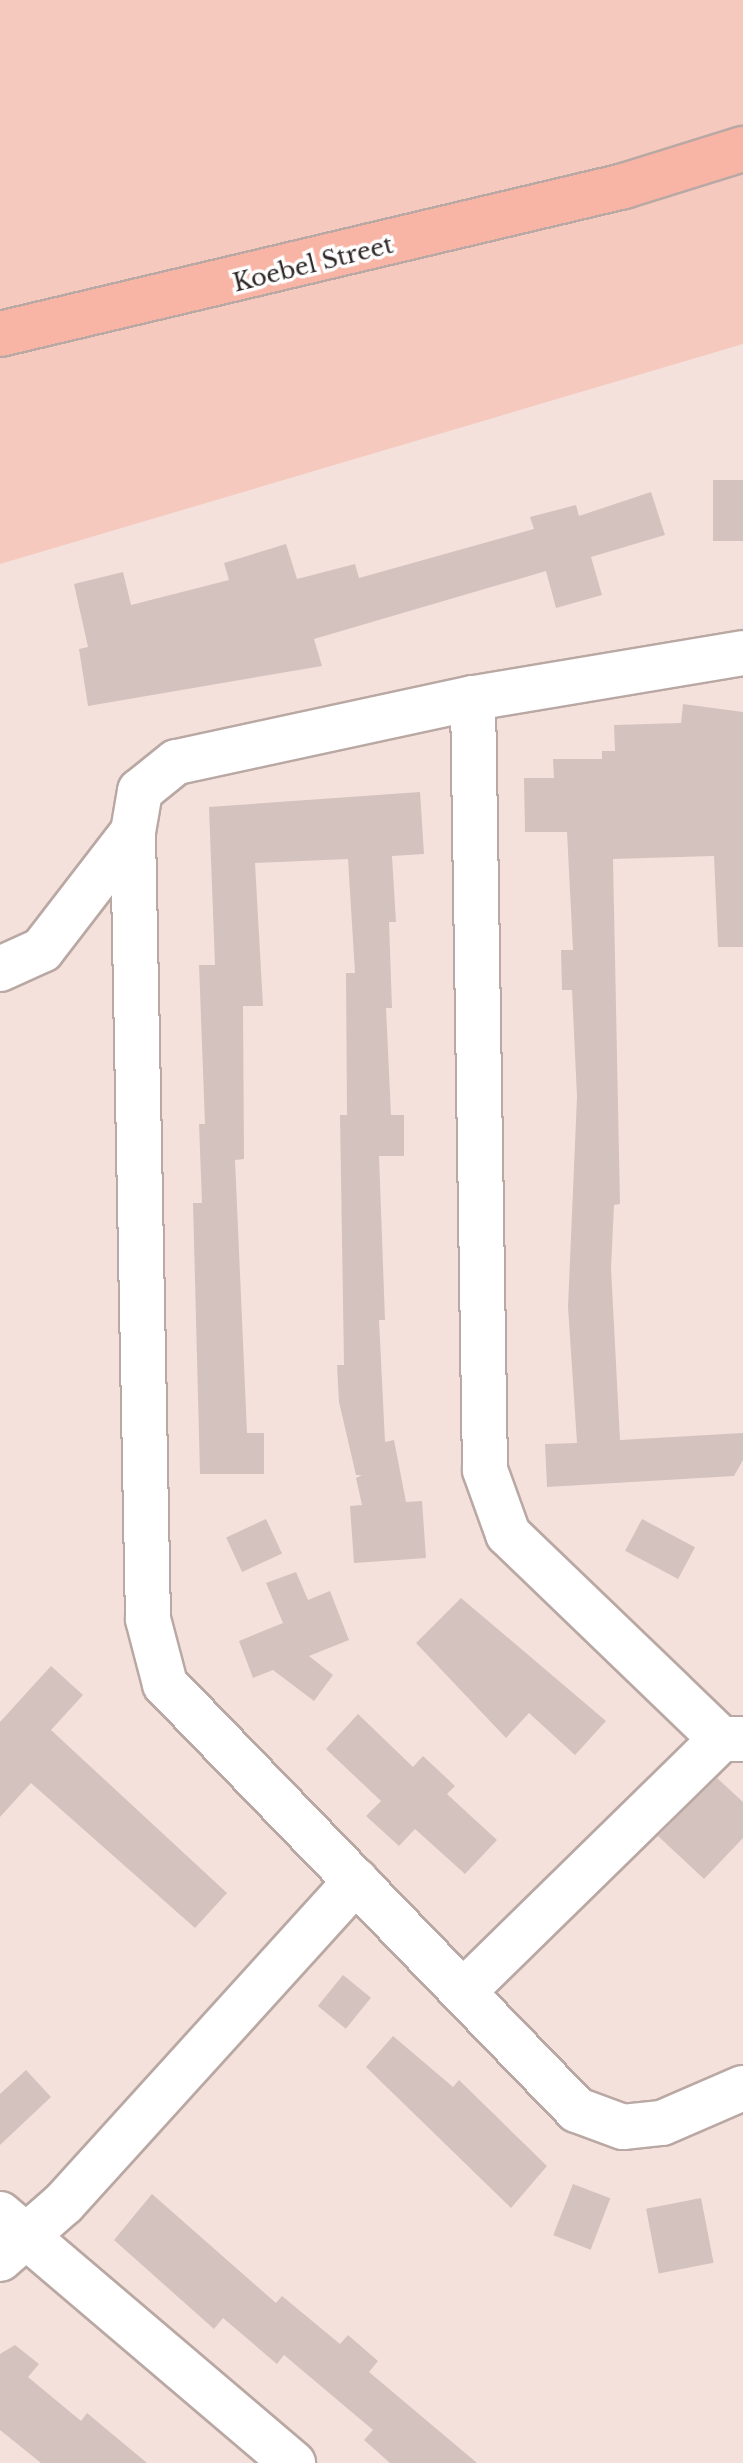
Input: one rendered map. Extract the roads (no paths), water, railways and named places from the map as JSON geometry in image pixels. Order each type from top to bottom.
[{"type":"main road","name":"Koebel Street","points":[[0,334],[624,186],[743,149]]},
{"type":"street","points":[[743,653],[473,698],[176,762],[140,791],[133,832],[148,1619],[165,1684],[356,1881],[466,1989],[577,2110],[623,2127],[662,2123],[743,2088]]},
{"type":"street","points":[[466,1989],[732,1739],[508,1534],[485,1470],[473,698]]},
{"type":"street","points":[[0,969],[42,950],[133,832]]},
{"type":"street","points":[[293,2463],[9,2237],[356,1881]]}]
